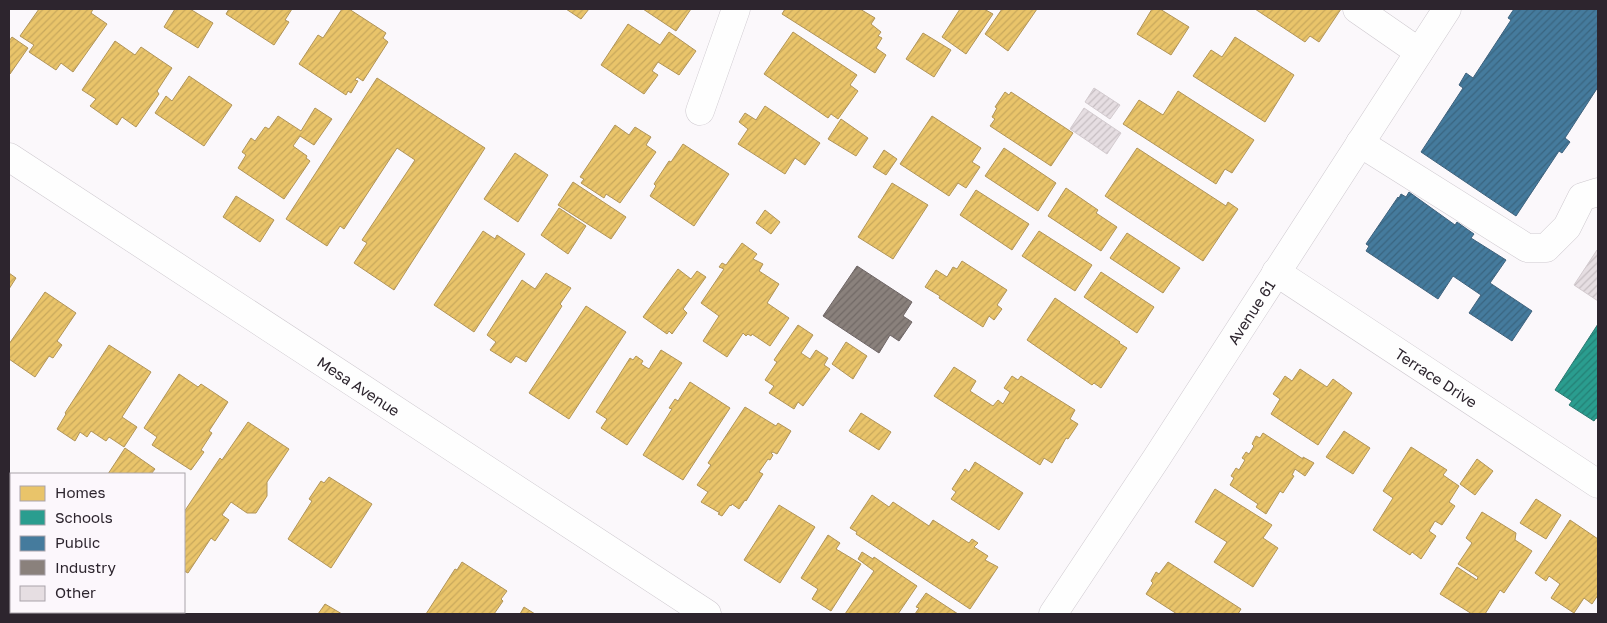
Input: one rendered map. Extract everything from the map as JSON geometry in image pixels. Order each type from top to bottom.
[{"type":"street","points":[[700,111],[736,9]]},
{"type":"street","points":[[1357,9],[1419,52]]},
{"type":"street","name":"Avenue 61","points":[[1053,614],[1156,459],[1447,9]]},
{"type":"street","points":[[1360,143],[1527,248],[1546,248],[1567,227],[1582,198],[1598,192]]},
{"type":"street","name":"Mesa Avenue","points":[[9,157],[708,614]]},
{"type":"street","name":"Terrace Drive","points":[[1276,272],[1598,484]]},
{"type":"building: Homes","points":[[39,9],[93,9],[91,13],[107,24],[73,72],[61,63],[56,70],[29,52],[34,45],[20,36]]},
{"type":"building: Homes","points":[[175,9],[190,9],[213,23],[198,48],[164,27]]},
{"type":"building: Homes","points":[[229,9],[292,9],[285,20],[289,22],[274,45],[226,14]]},
{"type":"building: Homes","points":[[342,9],[349,9],[386,33],[383,38],[388,42],[363,81],[357,77],[355,80],[358,81],[351,93],[348,91],[346,95],[299,64],[318,35],[323,38]]},
{"type":"building: Homes","points":[[566,9],[589,9],[581,19]]},
{"type":"building: Homes","points":[[643,9],[691,9],[676,31]]},
{"type":"building: Homes","points":[[785,9],[860,9],[875,18],[871,24],[881,32],[878,36],[882,38],[876,48],[886,55],[875,73],[782,14]]},
{"type":"building: Homes","points":[[960,9],[984,9],[993,14],[966,54],[942,37]]},
{"type":"building: Homes","points":[[1002,9],[1037,9],[1008,51],[985,34]]},
{"type":"building: Homes","points":[[1152,9],[1160,9],[1189,27],[1171,55],[1137,34]]},
{"type":"building: Homes","points":[[1255,9],[1341,9],[1319,42],[1310,36],[1305,42]]},
{"type":"building: Homes","points":[[628,24],[660,45],[669,32],[696,51],[679,75],[658,62],[652,71],[658,75],[644,94],[601,65]]},
{"type":"building: Homes","points":[[793,32],[857,75],[850,85],[858,91],[838,119],[831,114],[828,118],[764,74]]},
{"type":"building: Homes","points":[[923,33],[951,50],[934,77],[906,59]]},
{"type":"building: Homes","points":[[12,37],[28,48],[10,74],[9,41]]},
{"type":"building: Homes","points":[[1235,37],[1294,75],[1265,122],[1193,76],[1211,50],[1222,57]]},
{"type":"building: Homes","points":[[115,41],[135,55],[141,47],[172,68],[157,91],[159,94],[136,127],[122,117],[117,125],[90,106],[96,99],[82,90]]},
{"type":"building: Homes","points":[[189,76],[232,105],[204,146],[155,113],[166,96],[172,101]]},
{"type":"building: Homes","points":[[377,78],[485,148],[394,290],[354,263],[367,243],[362,240],[415,160],[397,148],[344,229],[340,226],[327,246],[286,219]]},
{"type":"building: Homes","points":[[1178,91],[1254,140],[1232,173],[1225,169],[1216,184],[1123,124],[1139,100],[1163,115]]},
{"type":"building: Homes","points":[[1005,92],[1009,95],[1011,92],[1073,133],[1051,166],[990,126],[995,119],[992,117],[997,108],[995,107]]},
{"type":"building: Homes","points":[[765,106],[820,143],[805,165],[795,158],[785,174],[738,144],[748,129],[739,122],[745,113],[756,120]]},
{"type":"building: Homes","points":[[315,108],[332,119],[314,145],[300,136],[293,146],[307,156],[306,158],[310,161],[284,199],[238,168],[246,155],[242,152],[251,138],[255,141],[265,127],[269,129],[278,116],[301,131]]},
{"type":"building: Homes","points":[[932,116],[981,148],[972,162],[980,167],[966,188],[958,183],[949,196],[900,164]]},
{"type":"building: Homes","points":[[841,119],[868,138],[856,156],[828,139]]},
{"type":"building: Homes","points":[[615,125],[629,135],[635,127],[651,137],[646,145],[656,152],[620,203],[606,194],[604,198],[581,183],[584,179],[580,177]]},
{"type":"building: Homes","points":[[683,144],[729,174],[694,226],[650,196],[656,186],[654,184]]},
{"type":"building: Homes","points":[[1004,148],[1056,183],[1038,211],[985,176]]},
{"type":"building: Homes","points":[[1137,148],[1226,206],[1228,202],[1238,209],[1203,261],[1105,196]]},
{"type":"building: Homes","points":[[884,150],[897,159],[886,175],[873,167]]},
{"type":"building: Homes","points":[[515,153],[548,175],[518,222],[484,199]]},
{"type":"building: Homes","points":[[573,182],[626,217],[611,239],[558,205]]},
{"type":"building: Homes","points":[[892,183],[928,205],[893,259],[858,237]]},
{"type":"building: Homes","points":[[1066,188],[1098,210],[1096,213],[1117,227],[1101,251],[1048,216]]},
{"type":"building: Homes","points":[[976,190],[1029,224],[1012,250],[960,215]]},
{"type":"building: Homes","points":[[236,196],[274,220],[260,242],[223,217]]},
{"type":"building: Homes","points":[[559,208],[586,226],[568,254],[541,235]]},
{"type":"building: Homes","points":[[765,210],[780,222],[771,234],[756,223]]},
{"type":"building: Homes","points":[[483,231],[495,239],[497,235],[525,254],[474,332],[434,305]]},
{"type":"building: Homes","points":[[1039,231],[1092,265],[1075,291],[1022,256]]},
{"type":"building: Homes","points":[[1127,233],[1180,268],[1163,293],[1110,258]]},
{"type":"building: Homes","points":[[742,243],[757,254],[753,259],[763,264],[759,271],[779,284],[767,303],[789,318],[770,346],[752,334],[751,336],[748,334],[746,336],[743,333],[727,357],[703,341],[719,316],[701,303],[724,269],[719,267],[722,263],[726,265]]},
{"type":"building: Homes","points":[[962,261],[1007,290],[997,305],[1002,309],[994,320],[989,316],[983,327],[925,287],[936,270],[947,277],[953,267],[957,269]]},
{"type":"building: Homes","points":[[678,269],[691,279],[697,271],[706,277],[683,309],[687,313],[672,334],[669,331],[667,334],[643,317]]},
{"type":"building: Homes","points":[[1101,272],[1154,307],[1137,333],[1084,297]]},
{"type":"building: Homes","points":[[9,273],[16,278],[9,289]]},
{"type":"building: Homes","points":[[546,273],[571,288],[560,304],[562,306],[526,362],[516,356],[511,363],[490,350],[496,342],[487,335],[522,280],[535,289]]},
{"type":"building: Homes","points":[[45,292],[76,313],[57,341],[62,345],[53,358],[49,356],[35,377],[9,359],[9,344]]},
{"type":"building: Homes","points":[[1055,298],[1127,348],[1101,388],[1094,383],[1092,385],[1027,340]]},
{"type":"building: Homes","points":[[586,306],[626,332],[569,419],[529,393]]},
{"type":"building: Homes","points":[[798,325],[813,335],[801,353],[810,359],[816,350],[828,358],[824,365],[830,369],[803,406],[798,402],[794,409],[769,393],[774,386],[765,380],[777,362],[774,360]]},
{"type":"building: Homes","points":[[846,342],[867,356],[853,379],[832,364]]},
{"type":"building: Homes","points":[[109,345],[151,372],[122,417],[137,427],[124,447],[109,437],[106,441],[91,431],[87,437],[80,432],[75,441],[57,429],[65,413]]},
{"type":"building: Homes","points":[[661,350],[682,363],[627,445],[601,428],[607,419],[596,412],[630,358],[633,360],[636,356],[643,361],[641,364],[649,369]]},
{"type":"building: Homes","points":[[954,367],[976,381],[970,391],[993,406],[998,400],[1003,404],[1010,392],[1004,388],[1012,376],[1018,380],[1021,376],[1075,410],[1070,419],[1078,424],[1068,439],[1066,438],[1052,463],[1044,458],[1040,465],[934,396]]},
{"type":"building: Homes","points":[[1300,369],[1327,387],[1333,379],[1352,393],[1318,445],[1271,414],[1280,399],[1273,394],[1285,376],[1292,381]]},
{"type":"building: Homes","points":[[179,374],[198,387],[201,384],[228,402],[209,431],[212,433],[201,450],[204,452],[191,470],[152,445],[157,437],[144,428]]},
{"type":"building: Homes","points":[[690,382],[730,408],[683,480],[643,455],[672,409],[669,408],[675,399],[678,401]]},
{"type":"building: Homes","points":[[745,407],[776,426],[778,423],[791,431],[777,454],[771,453],[773,455],[759,472],[763,474],[746,501],[739,509],[732,504],[730,505],[722,516],[701,502],[708,492],[697,485],[711,465],[708,463]]},
{"type":"building: Homes","points":[[861,413],[891,432],[879,450],[849,431]]},
{"type":"building: Homes","points":[[248,422],[289,449],[267,482],[267,496],[256,513],[247,513],[231,502],[222,515],[229,520],[215,541],[211,538],[188,573],[185,572],[185,510],[220,458],[222,460]]},
{"type":"building: Homes","points":[[1344,431],[1370,448],[1353,474],[1326,457]]},
{"type":"building: Homes","points":[[1263,433],[1303,459],[1303,457],[1314,463],[1305,476],[1295,469],[1292,475],[1294,476],[1283,493],[1280,491],[1266,514],[1256,507],[1258,504],[1230,485],[1234,478],[1231,476],[1236,468],[1239,470],[1245,460],[1242,458],[1246,452],[1249,454],[1254,446],[1252,444],[1256,436],[1260,438]]},
{"type":"building: Homes","points":[[1411,447],[1447,470],[1443,475],[1459,486],[1449,502],[1455,506],[1442,525],[1435,521],[1429,531],[1436,536],[1421,559],[1412,552],[1410,555],[1373,530],[1393,498],[1383,491]]},
{"type":"building: Homes","points":[[125,448],[155,469],[152,473],[109,473]]},
{"type":"building: Homes","points":[[1477,459],[1493,471],[1475,495],[1460,484]]},
{"type":"building: Homes","points":[[975,462],[1023,493],[999,530],[951,499],[956,492],[952,489],[965,469],[969,472]]},
{"type":"building: Homes","points":[[329,477],[372,504],[331,568],[288,539],[312,501],[309,499],[321,481],[324,483]]},
{"type":"building: Homes","points":[[1215,489],[1272,525],[1263,538],[1278,548],[1253,587],[1214,562],[1227,542],[1195,522]]},
{"type":"building: Homes","points":[[872,495],[889,507],[893,502],[929,526],[933,520],[969,543],[972,539],[978,543],[974,547],[988,556],[985,560],[998,567],[970,609],[856,534],[857,532],[850,528]]},
{"type":"building: Homes","points":[[1536,499],[1561,515],[1546,539],[1520,523]]},
{"type":"building: Homes","points":[[779,505],[815,527],[780,583],[744,560]]},
{"type":"building: Homes","points":[[1482,512],[1516,533],[1515,540],[1532,551],[1504,593],[1500,590],[1485,614],[1472,614],[1440,594],[1457,567],[1477,580],[1478,577],[1458,564],[1472,543],[1466,538]]},
{"type":"building: Homes","points":[[1570,520],[1598,539],[1598,595],[1592,604],[1584,598],[1574,613],[1551,598],[1560,584],[1549,576],[1546,581],[1535,573]]},
{"type":"building: Homes","points":[[828,535],[840,543],[836,549],[861,564],[831,611],[812,599],[818,589],[801,578]]},
{"type":"building: Homes","points":[[862,552],[873,559],[874,557],[917,586],[898,614],[845,614],[874,571],[858,559]]},
{"type":"building: Homes","points":[[462,562],[507,591],[494,614],[426,614],[455,569],[457,570]]},
{"type":"building: Homes","points":[[1168,562],[1241,609],[1238,614],[1177,614],[1146,594],[1153,583],[1151,581],[1156,572],[1159,574]]},
{"type":"building: Homes","points":[[926,593],[958,614],[915,614],[919,608],[916,607]]},
{"type":"building: Homes","points":[[325,604],[342,614],[318,614]]},
{"type":"building: Homes","points":[[524,607],[535,614],[520,614]]},
{"type":"building: Homes","points":[[104,613],[106,614],[45,614]]},
{"type":"building: Schools","points":[[1598,324],[1598,419],[1596,418],[1594,421],[1569,405],[1572,401],[1555,390]]},
{"type":"building: Public","points":[[1514,9],[1598,9],[1598,87],[1565,138],[1570,142],[1562,153],[1559,151],[1516,216],[1421,152],[1463,88],[1459,85],[1466,73],[1473,78],[1511,20],[1508,18]]},
{"type":"building: Public","points":[[1409,192],[1455,225],[1457,222],[1474,234],[1471,238],[1506,260],[1490,283],[1532,311],[1512,341],[1469,313],[1481,295],[1453,276],[1438,299],[1366,251],[1369,246],[1366,244],[1398,197],[1401,194],[1406,197]]},
{"type":"building: Industry","points":[[857,266],[912,302],[903,316],[912,322],[899,341],[890,335],[879,353],[823,316]]},
{"type":"building: Other","points":[[1094,88],[1120,105],[1110,119],[1085,102]]},
{"type":"building: Other","points":[[1084,108],[1121,133],[1107,154],[1070,129]]},
{"type":"building: Other","points":[[1598,251],[1598,301],[1574,285]]}]
